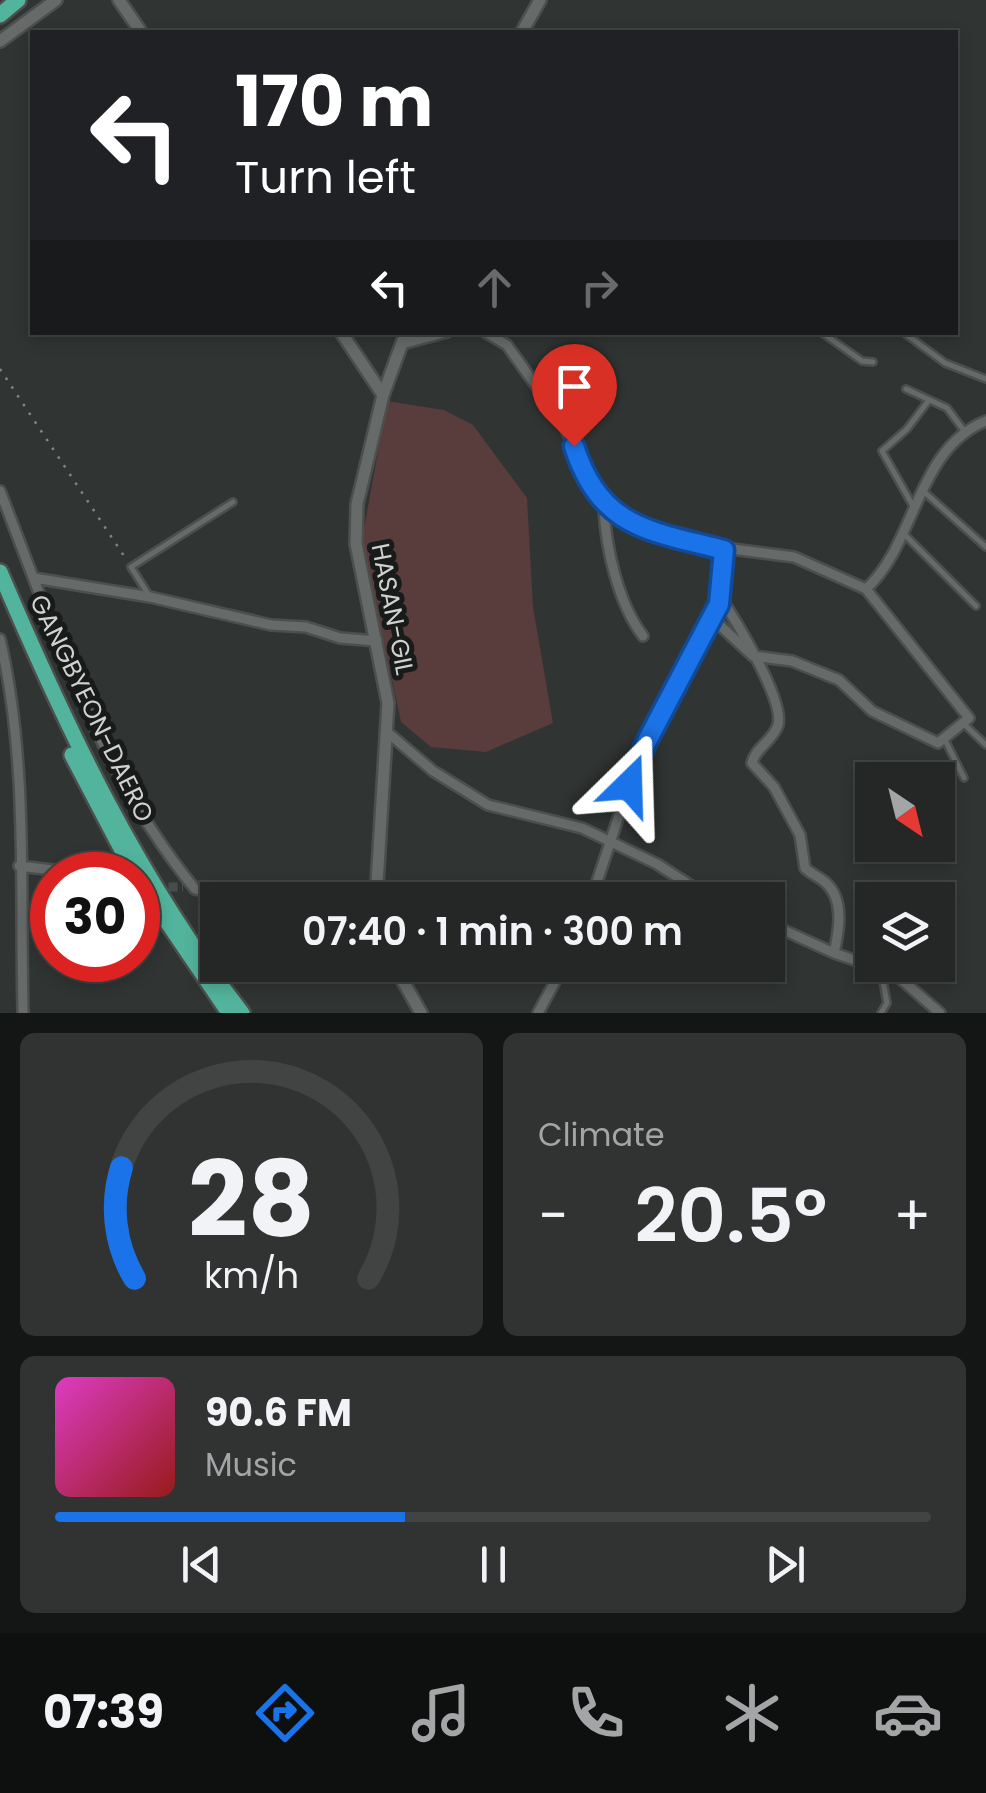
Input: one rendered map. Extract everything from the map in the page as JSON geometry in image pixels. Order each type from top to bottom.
[{"type":"highway","points":[[0,14],[18,0]]},
{"type":"highway","name":"GANGBYEON-DAERO","points":[[0,572],[120,828],[187,938],[242,1013]]},
{"type":"highway","name":"GANGBYEON-DAERO","points":[[0,597],[98,811],[122,852]]},
{"type":"highway","name":"GANGBYEON-DAERO","points":[[160,915],[198,974],[229,1013]]},
{"type":"street","points":[[0,41],[56,0]]},
{"type":"street","points":[[119,0],[139,30]]},
{"type":"street","points":[[523,30],[540,0]]},
{"type":"street","points":[[343,335],[383,395]]},
{"type":"street","points":[[490,335],[507,345],[564,425],[588,481],[604,504],[668,539],[794,557],[866,589],[969,718],[966,725],[945,740],[930,743],[872,711],[852,689],[827,675],[792,662],[754,656],[712,618]]},
{"type":"street","name":"HASAN-GIL","points":[[377,882],[388,703],[356,544],[357,504],[383,395],[404,338]]},
{"type":"street","points":[[866,589],[894,558],[922,490],[965,432],[986,421]]},
{"type":"street","points":[[0,491],[63,662],[124,788],[154,840],[195,889]]},
{"type":"street","points":[[604,504],[606,534],[624,598],[643,636]]},
{"type":"street","points":[[597,882],[646,743],[712,618],[720,597],[724,550]]},
{"type":"street","points":[[34,578],[150,597],[271,625],[306,626],[340,638],[376,641]]},
{"type":"street","points":[[720,597],[754,656],[779,722],[752,763],[782,800],[802,841],[805,868],[825,882],[834,897],[840,919],[834,953]]},
{"type":"street","points":[[0,639],[12,690],[23,1013]]},
{"type":"street","points":[[387,732],[433,771],[488,805],[560,820],[657,864],[684,882]]},
{"type":"street","points":[[19,866],[30,867]]},
{"type":"street","points":[[183,888],[200,890]]},
{"type":"street","points":[[785,931],[855,961]]},
{"type":"street","points":[[404,982],[421,1013]]},
{"type":"street","points":[[538,1013],[555,982]]},
{"type":"street","points":[[904,982],[940,1013]]},
{"type":"lane","points":[[825,335],[862,361],[873,362]]},
{"type":"lane","points":[[908,335],[945,363],[986,379]]},
{"type":"lane","points":[[906,389],[956,416],[965,432]]},
{"type":"lane","points":[[913,506],[882,452],[907,430],[929,400]]},
{"type":"lane","points":[[922,490],[986,547]]},
{"type":"lane","points":[[150,597],[131,567],[233,502]]},
{"type":"lane","points":[[902,532],[976,606]]},
{"type":"lane","points":[[966,725],[986,745]]},
{"type":"lane","points":[[945,740],[964,778]]},
{"type":"lane","points":[[881,1013],[887,1003],[883,982]]},
{"type":"path","points":[[0,369],[131,567]]},
{"type":"shaded area","points":[[387,401],[444,410],[473,425],[527,498],[533,607],[553,723],[486,752],[431,747],[401,722],[362,540]]},
{"type":"tunnel","points":[[160,887],[183,887]]},
{"type":"route","points":[[574,446],[596,496],[620,516],[668,539],[724,550],[719,604],[646,743],[629,785]]}]
